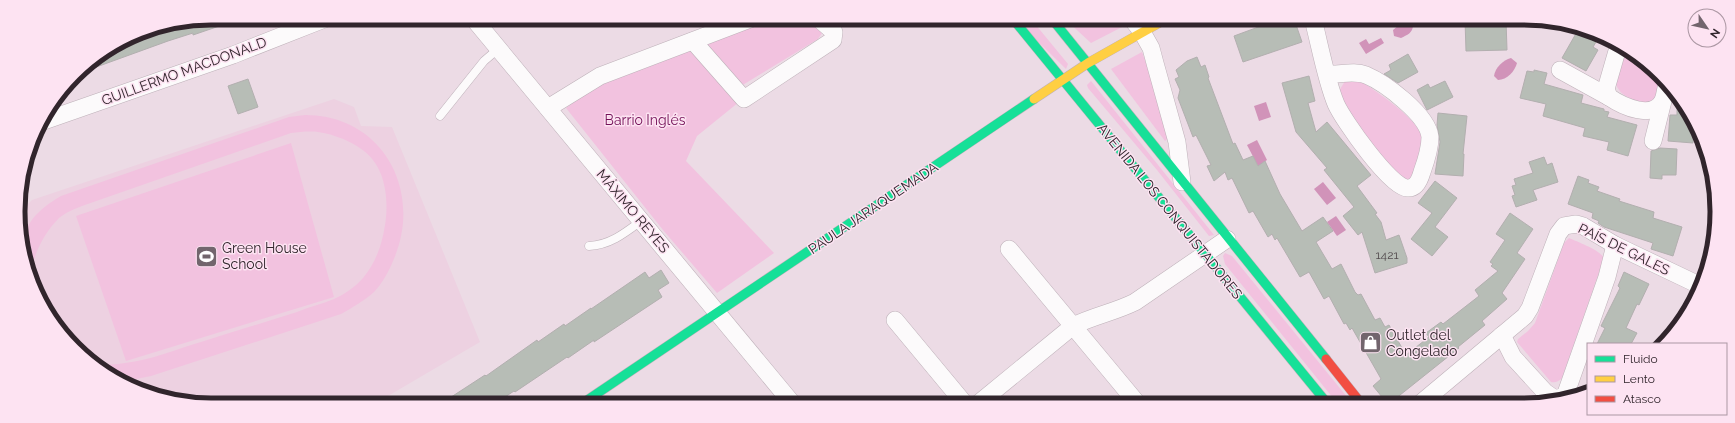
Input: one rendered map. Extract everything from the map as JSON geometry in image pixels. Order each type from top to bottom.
[{"type":"street","name":"GUILLERMO MACDONALD","points":[[49,119],[233,54],[308,25]]},
{"type":"street","name":"MÁXIMO REYES","points":[[479,25],[788,398]]},
{"type":"street","points":[[548,108],[600,76],[734,25]]},
{"type":"street","points":[[693,41],[744,99],[833,40],[834,32],[826,25]]},
{"type":"street","name":"AVENIDA LOS CONQUISTADORES","points":[[1018,25],[1323,398]]},
{"type":"street","name":"AVENIDA LOS CONQUISTADORES","points":[[1057,25],[1227,239],[1357,398]]},
{"type":"street","name":"AVENIDA LOS CONQUISTADORES","points":[[1137,25],[1151,48],[1175,135],[1182,182]]},
{"type":"street","name":"PAULA JARAQUEMADA","points":[[590,398],[1064,80],[1137,25]]},
{"type":"street","points":[[1315,25],[1327,74],[1335,103],[1342,118],[1380,166],[1399,186],[1408,189],[1415,186],[1420,179],[1429,144],[1430,135],[1425,124],[1397,94],[1366,75],[1356,72],[1327,74]]},
{"type":"street","points":[[1609,97],[1606,89],[1617,50]]},
{"type":"street","points":[[1560,70],[1609,97],[1641,111],[1650,111],[1662,101]]},
{"type":"street","points":[[1654,141],[1665,91]]},
{"type":"street","name":"PAÍS DE GALES","points":[[1427,398],[1522,320],[1530,308],[1558,234],[1564,226],[1576,224],[1583,226],[1615,246],[1696,284]]},
{"type":"street","points":[[985,398],[1073,326],[1083,321],[1125,307],[1227,239]]},
{"type":"street","points":[[1567,393],[1607,277],[1615,246]]},
{"type":"street","points":[[1009,249],[1133,398]]},
{"type":"street","points":[[895,320],[960,398]]},
{"type":"street","points":[[1502,335],[1513,357],[1545,392],[1550,396]]},
{"type":"lane","points":[[440,116],[484,61],[498,49]]},
{"type":"lane","points":[[589,246],[612,241],[641,221]]},
{"type":"shaded area","points":[[1399,25],[1413,25],[1411,32],[1401,38],[1394,36],[1393,30]]},
{"type":"shaded area","points":[[1381,38],[1384,43],[1366,54],[1359,43],[1366,39],[1369,44]]},
{"type":"shaded area","points":[[1511,58],[1517,63],[1514,69],[1507,77],[1498,80],[1494,76],[1496,70],[1502,62]]},
{"type":"shaded area","name":"Green House School","points":[[334,99],[354,107],[361,126],[392,127],[480,342],[385,398],[199,398],[163,392],[129,379],[108,367],[89,352],[71,334],[56,315],[39,283],[31,260],[25,224],[25,209],[32,200]]},
{"type":"shaded area","points":[[1266,102],[1271,117],[1259,121],[1254,106]]},
{"type":"shaded area","points":[[1257,140],[1267,160],[1258,166],[1247,145]]},
{"type":"shaded area","points":[[1323,182],[1336,198],[1327,205],[1314,189]]},
{"type":"shaded area","points":[[1336,216],[1346,230],[1337,236],[1327,222]]},
{"type":"green space","points":[[747,25],[815,25],[822,33],[818,39],[741,86],[701,44]]},
{"type":"green space","points":[[1021,25],[1036,25],[1068,64],[1066,69]]},
{"type":"green space","points":[[1072,25],[1124,26],[1091,43]]},
{"type":"green space","name":"Barrio Inglés","points":[[687,46],[739,102],[697,136],[686,161],[774,253],[717,293],[663,230],[566,108],[604,79]]},
{"type":"green space","points":[[1142,52],[1172,135],[1165,141],[1111,69]]},
{"type":"green space","points":[[1624,54],[1646,71],[1660,85],[1653,103],[1631,99],[1618,89],[1616,84]]},
{"type":"green space","points":[[1354,77],[1393,104],[1413,122],[1419,130],[1422,142],[1418,172],[1405,184],[1354,126],[1339,91],[1345,81]]},
{"type":"green space","points":[[1091,81],[1214,235],[1209,236],[1157,170],[1088,88],[1087,85]]},
{"type":"green space","name":"Green House School","points":[[305,115],[332,118],[356,128],[375,143],[390,162],[399,184],[403,209],[401,235],[393,261],[380,285],[374,292],[358,304],[341,314],[151,376],[131,380],[108,367],[104,364],[135,362],[154,357],[325,302],[346,293],[363,278],[372,266],[378,253],[386,218],[386,195],[383,180],[377,166],[367,153],[343,139],[318,132],[291,133],[82,206],[59,218],[40,244],[33,264],[27,229],[32,220],[40,211],[49,203],[61,196],[289,117]]},
{"type":"green space","name":"Green House School","points":[[291,143],[334,297],[126,361],[76,216]]},
{"type":"green space","points":[[1569,238],[1594,249],[1604,258],[1562,378],[1557,382],[1551,382],[1517,342],[1518,339],[1535,323],[1564,243]]},
{"type":"green space","points":[[1225,253],[1232,256],[1348,398],[1333,398],[1225,264],[1223,256]]},
{"type":"building","points":[[199,25],[222,25],[193,35],[193,33],[92,68],[108,56],[129,44],[163,31]]},
{"type":"building","points":[[1264,25],[1296,25],[1302,42],[1243,62],[1234,36]]},
{"type":"building","points":[[1465,25],[1506,25],[1507,50],[1466,51]]},
{"type":"building","points":[[1576,33],[1597,40],[1593,47],[1598,50],[1586,71],[1562,58]]},
{"type":"building","points":[[1408,54],[1418,72],[1398,83],[1384,74],[1391,70],[1389,65]]},
{"type":"building","points":[[1197,57],[1201,67],[1205,65],[1208,78],[1233,144],[1235,143],[1243,160],[1253,156],[1258,166],[1265,161],[1280,194],[1302,231],[1323,217],[1333,231],[1316,242],[1332,269],[1341,264],[1355,292],[1358,295],[1361,294],[1375,320],[1380,318],[1385,327],[1389,325],[1406,355],[1429,337],[1426,333],[1441,322],[1443,324],[1479,296],[1475,290],[1498,271],[1491,266],[1493,264],[1490,262],[1505,240],[1496,234],[1510,213],[1533,229],[1517,253],[1525,259],[1502,293],[1507,299],[1482,321],[1485,325],[1458,347],[1459,348],[1396,398],[1383,398],[1373,386],[1381,379],[1352,328],[1350,330],[1346,323],[1344,324],[1329,296],[1324,299],[1309,272],[1300,277],[1277,238],[1275,240],[1272,234],[1268,237],[1253,211],[1249,213],[1232,178],[1228,180],[1225,172],[1214,181],[1207,166],[1211,165],[1196,135],[1193,137],[1178,98],[1180,90],[1175,79],[1179,77],[1176,70],[1187,61]]},
{"type":"building","points":[[1534,70],[1547,73],[1544,84],[1583,95],[1581,103],[1604,109],[1604,111],[1609,112],[1607,117],[1637,125],[1628,156],[1607,150],[1609,142],[1583,136],[1585,128],[1543,116],[1546,104],[1520,98],[1527,71],[1534,72]]},
{"type":"building","points":[[1309,76],[1315,101],[1308,103],[1316,132],[1327,122],[1371,175],[1357,186],[1377,213],[1375,214],[1381,222],[1386,240],[1399,235],[1407,258],[1407,263],[1375,273],[1362,232],[1358,235],[1343,216],[1354,207],[1324,170],[1327,168],[1296,132],[1282,83]]},
{"type":"building","points":[[248,79],[258,107],[238,114],[228,86]]},
{"type":"building","points":[[1445,81],[1453,97],[1427,110],[1417,90],[1428,84],[1430,88]]},
{"type":"building","points":[[1677,106],[1694,135],[1693,143],[1668,141],[1670,115],[1677,115]]},
{"type":"building","points":[[1438,113],[1467,116],[1463,154],[1463,176],[1435,174],[1440,142],[1437,125]]},
{"type":"building","points":[[1660,148],[1677,149],[1676,175],[1662,175],[1662,179],[1650,178],[1651,151]]},
{"type":"building","points":[[1544,157],[1547,165],[1552,163],[1558,182],[1533,190],[1537,200],[1516,207],[1512,196],[1515,195],[1512,186],[1516,185],[1514,179],[1533,173],[1529,162]]},
{"type":"building","points":[[1578,176],[1589,180],[1588,183],[1599,187],[1597,191],[1620,199],[1619,201],[1654,212],[1653,218],[1682,227],[1673,256],[1651,249],[1653,243],[1604,227],[1598,223],[1599,221],[1592,218],[1593,213],[1568,204]]},
{"type":"building","points":[[1435,181],[1457,198],[1435,227],[1448,237],[1432,256],[1411,239],[1432,213],[1418,203]]},
{"type":"building","points":[[661,270],[669,283],[658,290],[662,297],[515,392],[514,391],[504,398],[450,398],[485,375],[486,376],[537,340],[538,342],[564,324],[565,326],[645,272],[649,278]]},
{"type":"building","points":[[1624,272],[1649,284],[1639,305],[1637,304],[1626,328],[1637,333],[1632,343],[1598,343],[1605,328],[1601,326],[1620,288],[1618,286]]},
{"type":"traffic: fast","points":[[1018,25],[1323,398]]},
{"type":"traffic: fast","points":[[1057,25],[1326,359]]},
{"type":"traffic: fast","points":[[590,398],[1034,99]]},
{"type":"traffic: slow","points":[[1034,99],[1088,63],[1155,25]]},
{"type":"traffic: jam","points":[[1326,359],[1357,398]]},
{"type":"place","name":"Green House School","points":[[206,256]]},
{"type":"place","name":"Outlet del Congelado","points":[[1370,343]]}]
